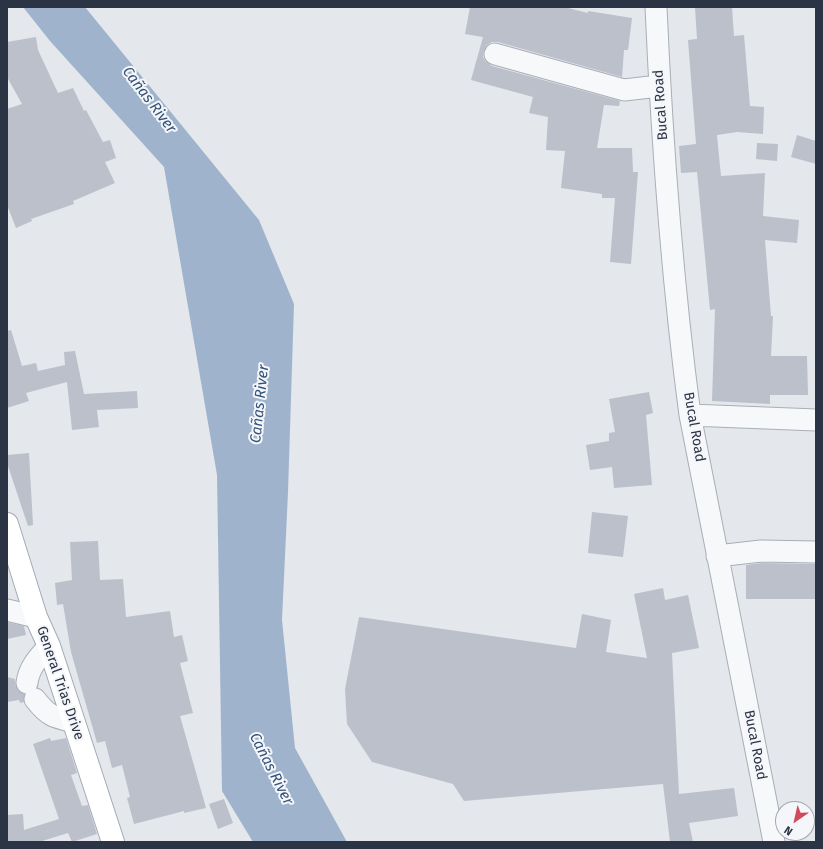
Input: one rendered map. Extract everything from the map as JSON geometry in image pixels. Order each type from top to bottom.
[{"type":"main road","name":"General Trias Drive","points":[[7,524],[36,617],[49,646],[113,842]]},
{"type":"street","name":"Bucal Road","points":[[656,7],[659,86],[681,346],[690,415],[774,842]]},
{"type":"street","points":[[495,54],[624,90],[659,86]]},
{"type":"street","points":[[690,415],[816,420]]},
{"type":"street","points":[[717,556],[761,551],[816,552]]},
{"type":"street","points":[[7,610],[36,617]]},
{"type":"street","points":[[49,646],[34,663],[28,675],[31,690],[45,712],[57,718],[74,722]]},
{"type":"water","name":"Cañas River","points":[[23,7],[85,7],[259,220],[294,304],[282,620],[295,748],[347,842],[253,842],[222,791],[217,475],[164,167],[50,41]]},
{"type":"building","points":[[470,7],[564,7],[588,13],[588,11],[632,18],[628,50],[624,50],[622,77],[498,42],[492,42],[487,45],[484,50],[483,57],[486,62],[492,66],[620,101],[619,106],[604,105],[597,148],[632,148],[633,172],[638,172],[631,264],[610,262],[615,198],[602,198],[602,194],[561,188],[565,151],[546,150],[548,117],[529,113],[533,97],[471,80],[483,37],[465,34]]},
{"type":"building","points":[[695,7],[732,7],[734,36],[744,35],[750,106],[764,107],[763,134],[737,132],[717,135],[721,176],[765,173],[763,216],[799,220],[797,243],[765,240],[771,316],[773,316],[771,356],[807,356],[808,395],[770,395],[770,404],[712,401],[715,309],[710,310],[697,172],[681,173],[679,146],[696,144],[688,40],[697,39]]},
{"type":"building","points":[[36,37],[38,50],[58,93],[73,88],[84,111],[86,110],[103,142],[110,140],[116,158],[105,162],[115,183],[73,201],[74,204],[31,219],[32,221],[16,228],[7,205],[7,109],[22,104],[7,77],[7,42]]},
{"type":"building","points":[[797,135],[816,141],[816,164],[791,157]]},
{"type":"building","points":[[757,143],[778,144],[777,161],[756,159]]},
{"type":"building","points":[[11,330],[22,366],[36,363],[38,371],[65,365],[64,352],[75,351],[84,394],[137,391],[138,408],[97,410],[99,427],[72,430],[67,382],[26,393],[29,401],[7,408],[7,331]]},
{"type":"building","points":[[649,392],[653,413],[646,415],[652,485],[614,488],[612,467],[590,470],[586,445],[609,441],[609,433],[615,432],[609,399]]},
{"type":"building","points":[[29,453],[33,525],[28,526],[7,463],[7,455]]},
{"type":"building","points":[[592,512],[628,516],[623,557],[588,553]]},
{"type":"building","points":[[98,541],[100,580],[123,579],[126,617],[170,611],[174,637],[182,635],[188,661],[180,663],[193,713],[180,716],[206,808],[184,813],[184,811],[134,824],[127,798],[130,797],[122,765],[112,768],[105,741],[97,743],[71,652],[63,604],[57,605],[55,583],[72,580],[70,542]]},
{"type":"building","points":[[762,563],[816,564],[816,599],[746,599],[746,565]]},
{"type":"building","points":[[663,588],[665,600],[688,595],[699,648],[672,653],[679,794],[734,788],[738,816],[689,823],[693,842],[670,842],[663,784],[464,801],[453,784],[372,762],[347,724],[345,689],[359,617],[576,648],[582,614],[611,620],[606,652],[647,658],[634,594]]},
{"type":"building","points":[[7,622],[24,626],[26,635],[7,639]]},
{"type":"building","points":[[7,677],[15,679],[16,687],[24,694],[24,702],[20,703],[19,700],[7,702]]},
{"type":"building","points":[[50,738],[51,741],[66,738],[77,773],[71,775],[82,806],[88,805],[97,834],[72,842],[68,833],[39,842],[7,842],[7,815],[23,814],[24,830],[59,819],[33,744]]},
{"type":"building","points":[[224,799],[233,823],[218,829],[209,804]]}]
